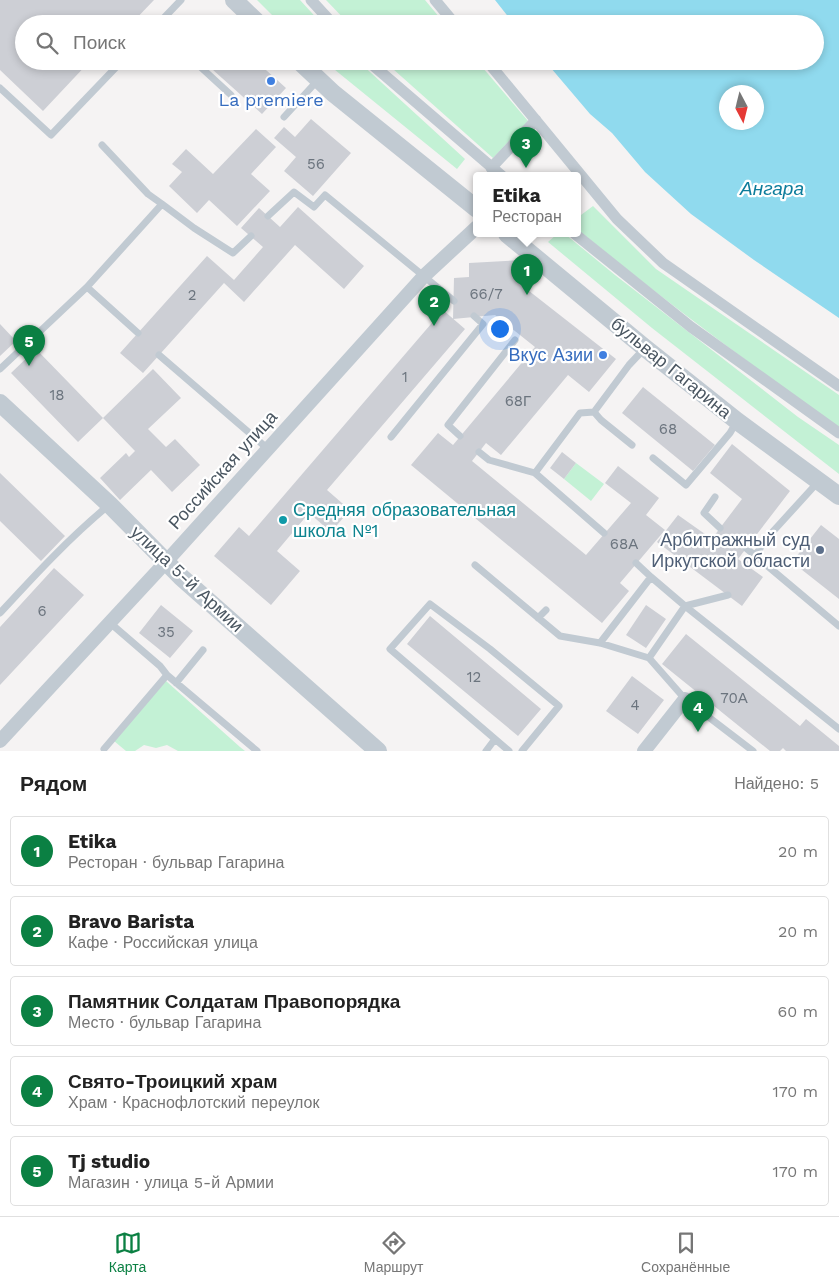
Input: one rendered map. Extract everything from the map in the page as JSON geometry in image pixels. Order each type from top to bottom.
[{"type":"street","points":[[234,0],[250,15]]},
{"type":"street","points":[[311,0],[325,15]]},
{"type":"street","points":[[435,0],[448,15]]},
{"type":"street","points":[[308,70],[473,207]]},
{"type":"street","points":[[378,70],[496,172]]},
{"type":"street","points":[[494,70],[578,172]]},
{"type":"street","points":[[491,168],[536,120]]},
{"type":"street","points":[[581,176],[617,220],[663,263],[839,386]]},
{"type":"street","name":"Российская улица","points":[[0,740],[165,563],[424,276],[473,231]]},
{"type":"street","name":"бульвар Гагарина","points":[[511,237],[737,421],[820,480],[839,496]]},
{"type":"street","points":[[579,237],[691,326],[839,433]]},
{"type":"street","name":"улица 5-й Армии","points":[[0,403],[110,505],[165,563],[378,751]]},
{"type":"street","points":[[644,751],[685,699]]},
{"type":"lane","points":[[167,15],[181,0]]},
{"type":"lane","points":[[0,88],[52,135],[113,70]]},
{"type":"lane","points":[[204,70],[231,95]]},
{"type":"lane","points":[[284,117],[319,80]]},
{"type":"lane","points":[[102,145],[148,194],[233,254],[250,236]]},
{"type":"lane","points":[[268,216],[294,192],[314,207],[325,195],[454,301]]},
{"type":"lane","points":[[0,369],[87,287],[162,204]]},
{"type":"lane","points":[[87,287],[138,333]]},
{"type":"lane","points":[[391,436],[483,324],[474,316]]},
{"type":"lane","points":[[460,436],[448,424],[515,340]]},
{"type":"lane","points":[[535,473],[580,413],[594,412],[629,365],[645,348]]},
{"type":"lane","points":[[159,355],[268,448]]},
{"type":"lane","points":[[594,412],[632,445]]},
{"type":"lane","points":[[653,458],[686,485],[730,433],[737,421]]},
{"type":"lane","points":[[479,452],[489,460],[535,473],[604,533]]},
{"type":"lane","points":[[748,566],[768,538],[820,480]]},
{"type":"lane","points":[[716,497],[704,513],[720,528]]},
{"type":"lane","points":[[0,613],[41,568],[84,526],[110,505]]},
{"type":"lane","points":[[746,548],[839,626]]},
{"type":"lane","points":[[636,562],[650,577],[685,606],[839,729]]},
{"type":"lane","points":[[475,565],[560,636],[600,643],[649,658],[685,699],[753,751]]},
{"type":"lane","points":[[600,643],[650,577]]},
{"type":"lane","points":[[649,658],[685,606],[728,595]]},
{"type":"lane","points":[[509,751],[390,649],[430,604],[490,649],[559,706],[522,751]]},
{"type":"lane","points":[[538,618],[546,610]]},
{"type":"lane","points":[[109,622],[160,666],[176,683],[257,751]]},
{"type":"lane","points":[[176,683],[202,650]]},
{"type":"lane","points":[[104,749],[167,675]]},
{"type":"lane","points":[[486,751],[495,739]]},
{"type":"green space","points":[[257,0],[300,0],[314,15],[272,15]]},
{"type":"green space","points":[[326,0],[425,0],[438,15],[340,15]]},
{"type":"green space","points":[[335,70],[368,70],[465,159],[457,169]]},
{"type":"green space","points":[[394,70],[485,70],[528,121],[493,158]]},
{"type":"green space","points":[[593,206],[656,269],[839,395],[839,427],[706,331],[581,232],[581,215]]},
{"type":"green space","points":[[554,237],[569,237],[798,417],[839,445],[839,474],[652,328],[548,242]]},
{"type":"green space","points":[[576,463],[604,484],[591,501],[564,479]]},
{"type":"green space","points":[[166,681],[245,751],[178,751],[167,745],[156,748],[144,745],[135,751],[126,751],[114,741]]},
{"type":"water","name":"Ангара","points":[[495,0],[839,0],[839,318],[691,214],[645,172],[612,133],[590,114],[553,70],[824,70],[824,15],[507,15]]},
{"type":"building","points":[[0,0],[154,0],[140,15],[15,15],[15,70],[82,70],[43,111],[0,70]]},
{"type":"building","points":[[213,70],[266,70],[286,88],[262,114]]},
{"type":"building","points":[[311,119],[351,153],[313,196],[284,171],[296,157],[274,138],[284,127],[295,137]]},
{"type":"building","points":[[256,129],[276,147],[251,174],[270,191],[237,226],[209,200],[197,213],[169,186],[182,172],[172,164],[186,149],[213,174]]},
{"type":"building","points":[[298,207],[364,266],[344,289],[295,245],[244,302],[224,283],[143,373],[120,353],[207,256],[234,280],[263,247],[241,228],[259,208],[280,227]]},
{"type":"building","points":[[523,260],[524,287],[616,359],[589,392],[568,375],[501,455],[486,443],[472,461],[586,555],[631,503],[605,483],[618,466],[659,498],[646,515],[665,530],[620,583],[629,591],[602,623],[411,465],[438,433],[453,445],[535,347],[495,315],[453,319],[454,278],[469,277],[469,263]]},
{"type":"building","name":"Средняя образовательная школа №1","points":[[443,310],[465,329],[327,490],[350,510],[331,532],[309,513],[277,551],[300,571],[271,605],[214,556],[239,527],[249,536]]},
{"type":"building","points":[[0,324],[16,341],[0,356]]},
{"type":"building","points":[[36,349],[103,418],[78,442],[11,373]]},
{"type":"building","points":[[153,369],[181,398],[148,429],[166,447],[175,439],[200,465],[172,492],[151,470],[120,500],[100,478],[126,453],[129,457],[135,451],[103,418]]},
{"type":"building","points":[[643,387],[715,445],[693,471],[622,413]]},
{"type":"building","points":[[732,444],[790,491],[738,559],[763,577],[742,606],[657,542],[678,515],[712,539],[742,499],[710,473]]},
{"type":"building","points":[[562,452],[576,463],[564,479],[550,468]]},
{"type":"building","points":[[0,473],[65,536],[41,561],[0,521]]},
{"type":"building","name":"Арбитражный суд Иркутской области","points":[[821,525],[839,539],[839,599],[792,562]]},
{"type":"building","points":[[54,568],[84,595],[0,685],[0,627]]},
{"type":"building","points":[[161,605],[193,631],[170,658],[139,633]]},
{"type":"building","points":[[646,605],[666,619],[646,648],[626,635]]},
{"type":"building","points":[[430,616],[541,709],[518,736],[407,644]]},
{"type":"building","points":[[686,634],[800,726],[806,719],[839,746],[839,751],[786,751],[783,748],[780,751],[770,751],[662,664]]},
{"type":"building","points":[[632,676],[664,700],[638,734],[606,711]]},
{"type":"place","name":"La premiere","points":[[271,81]]},
{"type":"place","name":"Памятник Солдатам Правопорядка","points":[[526,168]]},
{"type":"place","name":"Etika","points":[[527,295]]},
{"type":"place","name":"Bravo Barista","points":[[434,326]]},
{"type":"place","name":"Вкус Азии","points":[[603,355]]},
{"type":"place","name":"Tj studio","points":[[29,366]]},
{"type":"place","name":"Средняя образовательная школа №1","points":[[283,520]]},
{"type":"place","name":"Арбитражный суд Иркутской области","points":[[820,550]]},
{"type":"place","name":"Свято-Троицкий храм","points":[[698,732]]}]
